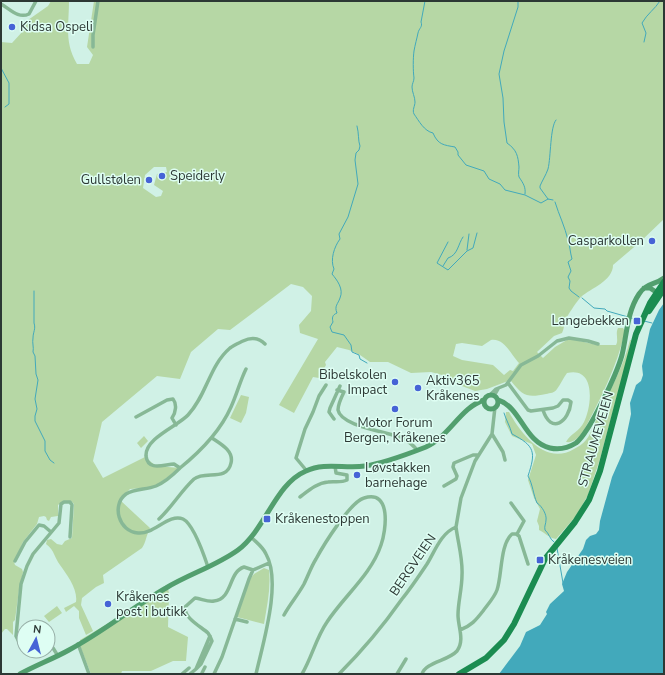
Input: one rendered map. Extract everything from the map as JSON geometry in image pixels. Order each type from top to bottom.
[{"type":"main road","points":[[20,674],[58,656],[160,591],[222,560],[238,550],[252,538],[290,481],[306,470],[318,467],[367,466],[417,450],[440,438],[468,410],[484,402],[486,396],[494,403],[508,405],[533,438],[544,446],[564,448],[572,445],[579,440],[586,431],[612,380],[622,355],[632,309],[639,294],[648,285],[664,278]]},
{"type":"main road","name":"STRAUMEVEIEN","points":[[460,674],[486,658],[504,640],[516,619],[545,559],[587,505],[600,471],[636,334],[644,314],[656,292],[664,282]]},
{"type":"main road","points":[[644,288],[650,288],[656,292],[664,289]]},
{"type":"main road","name":"STRAUMEVEIEN","points":[[631,356],[642,326],[664,289]]},
{"type":"main road","points":[[484,402],[487,408],[494,403]]},
{"type":"street","points":[[1,4],[22,16],[29,14],[36,1]]},
{"type":"street","points":[[93,47],[93,35],[98,1]]},
{"type":"street","points":[[180,468],[174,464],[158,467],[153,466],[148,462],[146,456],[152,442],[188,416],[202,397],[214,368],[231,347],[249,338],[255,338],[265,344]]},
{"type":"street","points":[[422,674],[426,668],[447,658],[456,651],[460,642],[458,614],[462,567],[456,527],[461,498],[478,455],[487,444],[492,434],[494,403],[493,391],[508,383],[520,366],[538,356],[560,339],[577,339],[592,341],[598,344]]},
{"type":"street","points":[[208,567],[192,528],[185,520],[174,518],[147,532],[136,533],[125,528],[119,517],[118,511],[126,494],[156,486],[180,468],[212,438],[231,407],[246,369]]},
{"type":"street","points":[[508,383],[528,410],[543,410],[556,407],[564,400],[571,402],[566,418],[560,423],[554,424],[550,421],[543,410]]},
{"type":"street","points":[[306,470],[296,458],[305,429],[313,412],[318,396],[326,385]]},
{"type":"street","points":[[334,419],[329,412],[338,388],[344,392],[339,402],[338,410],[343,418],[353,424],[404,439],[417,450]]},
{"type":"street","points":[[136,417],[166,400],[173,399],[175,408],[172,418],[176,425]]},
{"type":"street","points":[[492,434],[503,452],[505,460]]},
{"type":"street","points":[[159,519],[195,479],[204,475],[221,475],[228,470],[232,462],[229,451],[212,438]]},
{"type":"street","points":[[444,486],[456,480],[457,476],[453,467],[454,463],[478,455]]},
{"type":"street","points":[[300,498],[323,483],[335,481],[343,482],[347,480],[347,474],[336,473],[334,466]]},
{"type":"street","points":[[284,615],[304,584],[316,559],[350,509],[356,502],[364,498],[373,497],[380,501],[384,507],[386,516],[384,535],[379,549],[366,572],[324,627],[302,674]]},
{"type":"street","points":[[17,619],[21,584],[27,566],[33,554],[58,523],[62,503],[70,502],[72,505],[70,537]]},
{"type":"street","points":[[511,504],[524,521],[517,534],[528,564]]},
{"type":"street","points":[[15,561],[30,535],[39,525],[44,526],[51,532]]},
{"type":"street","name":"BERGVEIEN","points":[[339,674],[381,626],[419,576],[449,531],[456,527]]},
{"type":"street","points":[[460,630],[474,623],[493,597],[497,588],[507,541],[512,534],[517,534]]},
{"type":"street","points":[[252,538],[262,548],[268,557],[272,580],[272,594],[256,674]]},
{"type":"street","points":[[190,674],[201,664],[212,641],[210,636],[190,618],[185,611],[186,607],[195,598],[212,601],[220,600],[227,592],[237,571],[244,567],[253,570],[269,563]]},
{"type":"street","points":[[214,674],[222,657],[253,570]]},
{"type":"street","points":[[235,619],[247,622]]},
{"type":"street","points":[[78,644],[89,674]]},
{"type":"street","points":[[397,674],[406,659]]},
{"type":"street","points":[[201,674],[205,667]]},
{"type":"street","points":[[182,674],[189,668]]},
{"type":"green space","points":[[51,1],[69,1],[68,33],[70,48],[77,64],[89,64],[93,55],[87,47],[94,1],[664,1],[664,219],[613,265],[612,271],[606,280],[581,297],[566,319],[562,333],[554,336],[537,352],[543,358],[555,347],[567,340],[575,340],[597,345],[616,345],[618,328],[623,328],[625,331],[613,370],[583,432],[574,441],[566,442],[584,422],[589,407],[590,398],[587,381],[583,375],[576,372],[567,373],[555,391],[551,393],[534,396],[526,395],[522,393],[511,381],[487,389],[475,391],[449,381],[442,375],[431,372],[411,373],[388,362],[370,362],[349,350],[337,347],[325,362],[326,365],[319,378],[313,377],[294,413],[279,405],[318,339],[300,333],[299,325],[311,311],[312,296],[303,287],[291,284],[230,330],[218,329],[191,352],[180,379],[157,376],[102,422],[93,461],[103,478],[145,457],[156,466],[180,468],[154,487],[130,489],[120,500],[150,528],[142,548],[103,575],[104,583],[96,587],[82,598],[81,605],[93,631],[86,635],[79,618],[79,611],[74,606],[66,612],[64,608],[76,602],[74,587],[53,552],[46,544],[47,540],[51,539],[57,544],[62,545],[65,541],[72,538],[74,504],[71,501],[64,501],[58,505],[58,516],[51,517],[49,521],[44,516],[39,517],[37,524],[23,542],[14,562],[15,565],[22,569],[23,572],[15,620],[13,622],[13,635],[7,629],[5,629],[1,634],[1,42],[12,43],[23,31],[28,20],[48,6]],"holes":[[[154,167],[166,167],[167,172],[157,174],[154,185],[163,191],[161,196],[156,197],[143,188],[145,175]],[[491,340],[500,341],[519,363],[513,371],[510,370],[504,375],[493,365],[462,360],[453,356],[456,344],[462,343],[482,346]]]},
{"type":"green space","points":[[630,340],[628,356],[600,459],[588,495],[576,516],[556,539],[553,538],[539,530],[537,521],[540,509],[534,498],[528,480],[536,455],[532,444],[512,436],[505,422],[506,412],[509,412],[527,438],[544,451],[564,453],[577,447],[585,441],[590,433],[625,358]]},
{"type":"green space","points":[[241,395],[249,397],[246,413],[241,423],[230,418]]},
{"type":"green space","points":[[144,436],[148,441],[141,448],[137,443]]},
{"type":"green space","points":[[264,568],[269,570],[269,584],[264,624],[237,617],[250,579],[254,574]]},
{"type":"green space","points":[[168,588],[168,627],[188,637],[186,661],[173,661],[151,671],[122,671],[121,674],[91,674],[80,646],[80,640]]},
{"type":"green space","points":[[57,606],[62,613],[53,619],[46,619],[44,616]]},
{"type":"water","points":[[664,303],[664,674],[499,674],[520,646],[526,632],[540,625],[547,614],[546,612],[550,604],[564,591],[562,584],[567,572],[583,549],[586,540],[590,536],[596,534],[599,530],[612,477],[623,452],[631,414],[630,403],[636,385],[641,381],[643,375],[642,366],[650,329]]},
{"type":"waterway","points":[[425,1],[421,22],[422,25],[418,33],[414,49],[414,78],[412,87],[415,100],[413,111],[414,114],[422,125],[433,133],[439,142],[455,147],[458,155],[466,165],[484,171],[489,179],[500,184],[505,190],[525,195],[541,203],[548,199],[553,200]]},
{"type":"waterway","name":"Langebekken","points":[[518,1],[518,7],[504,51],[499,74],[503,98],[507,143],[513,148],[517,156],[519,163],[519,177],[525,187],[525,194]]},
{"type":"waterway","points":[[644,42],[646,33],[642,23],[660,1]]},
{"type":"waterway","points":[[1,68],[9,83],[9,104],[5,107]]},
{"type":"waterway","points":[[548,199],[540,186],[548,169],[552,135],[556,120]]},
{"type":"waterway","points":[[357,126],[360,146],[356,153],[355,160],[358,184],[348,217],[339,234],[340,239],[333,254],[332,262],[334,269],[332,274],[339,285],[341,295],[336,307],[337,313],[333,316],[333,322],[330,327],[332,332],[344,335],[351,345],[352,352],[359,355],[360,359],[367,363]]},
{"type":"waterway","name":"Langebekken","points":[[555,202],[567,235],[572,259],[568,262],[571,271],[568,277],[570,281],[569,288],[579,297]]},
{"type":"waterway","points":[[448,242],[437,263],[448,270],[467,251],[473,248],[477,233]]},
{"type":"waterway","points":[[467,250],[469,234]]},
{"type":"waterway","points":[[443,266],[448,258],[456,252],[463,237]]},
{"type":"waterway","points":[[34,291],[35,327],[33,352],[35,356],[36,374],[38,380],[35,399],[37,409],[35,421],[45,441],[45,451],[50,460],[54,463]]},
{"type":"waterway","name":"Langebekken","points":[[582,298],[594,308],[605,309],[607,311],[628,317]]},
{"type":"waterway","name":"Langebekken","points":[[631,318],[639,320]]},
{"type":"waterway","name":"Langebekken","points":[[644,321],[652,323]]},
{"type":"waterway","points":[[504,413],[512,434],[520,438],[532,450],[533,455],[528,476],[537,503],[542,508],[546,516],[545,530],[554,542]]},
{"type":"waterway","points":[[557,548],[563,583]]},
{"type":"place","name":"Kidsa Ospeli","points":[[12,27]]},
{"type":"place","name":"Speiderly","points":[[162,176]]},
{"type":"place","name":"Gullstølen","points":[[149,180]]},
{"type":"place","name":"Casparkollen","points":[[652,241]]},
{"type":"place","name":"Langebekken","points":[[637,321]]},
{"type":"place","name":"Bibelskolen Impact","points":[[395,382]]},
{"type":"place","name":"Aktiv365 Kråkenes","points":[[418,388]]},
{"type":"place","name":"Motor Forum Bergen, Kråkenes","points":[[395,409]]},
{"type":"place","name":"Løvstakken barnehage","points":[[357,475]]},
{"type":"place","name":"Kråkenestoppen","points":[[267,519]]},
{"type":"place","name":"Kråkenesveien","points":[[540,560]]},
{"type":"place","name":"Kråkenes post i butikk","points":[[108,604]]}]
